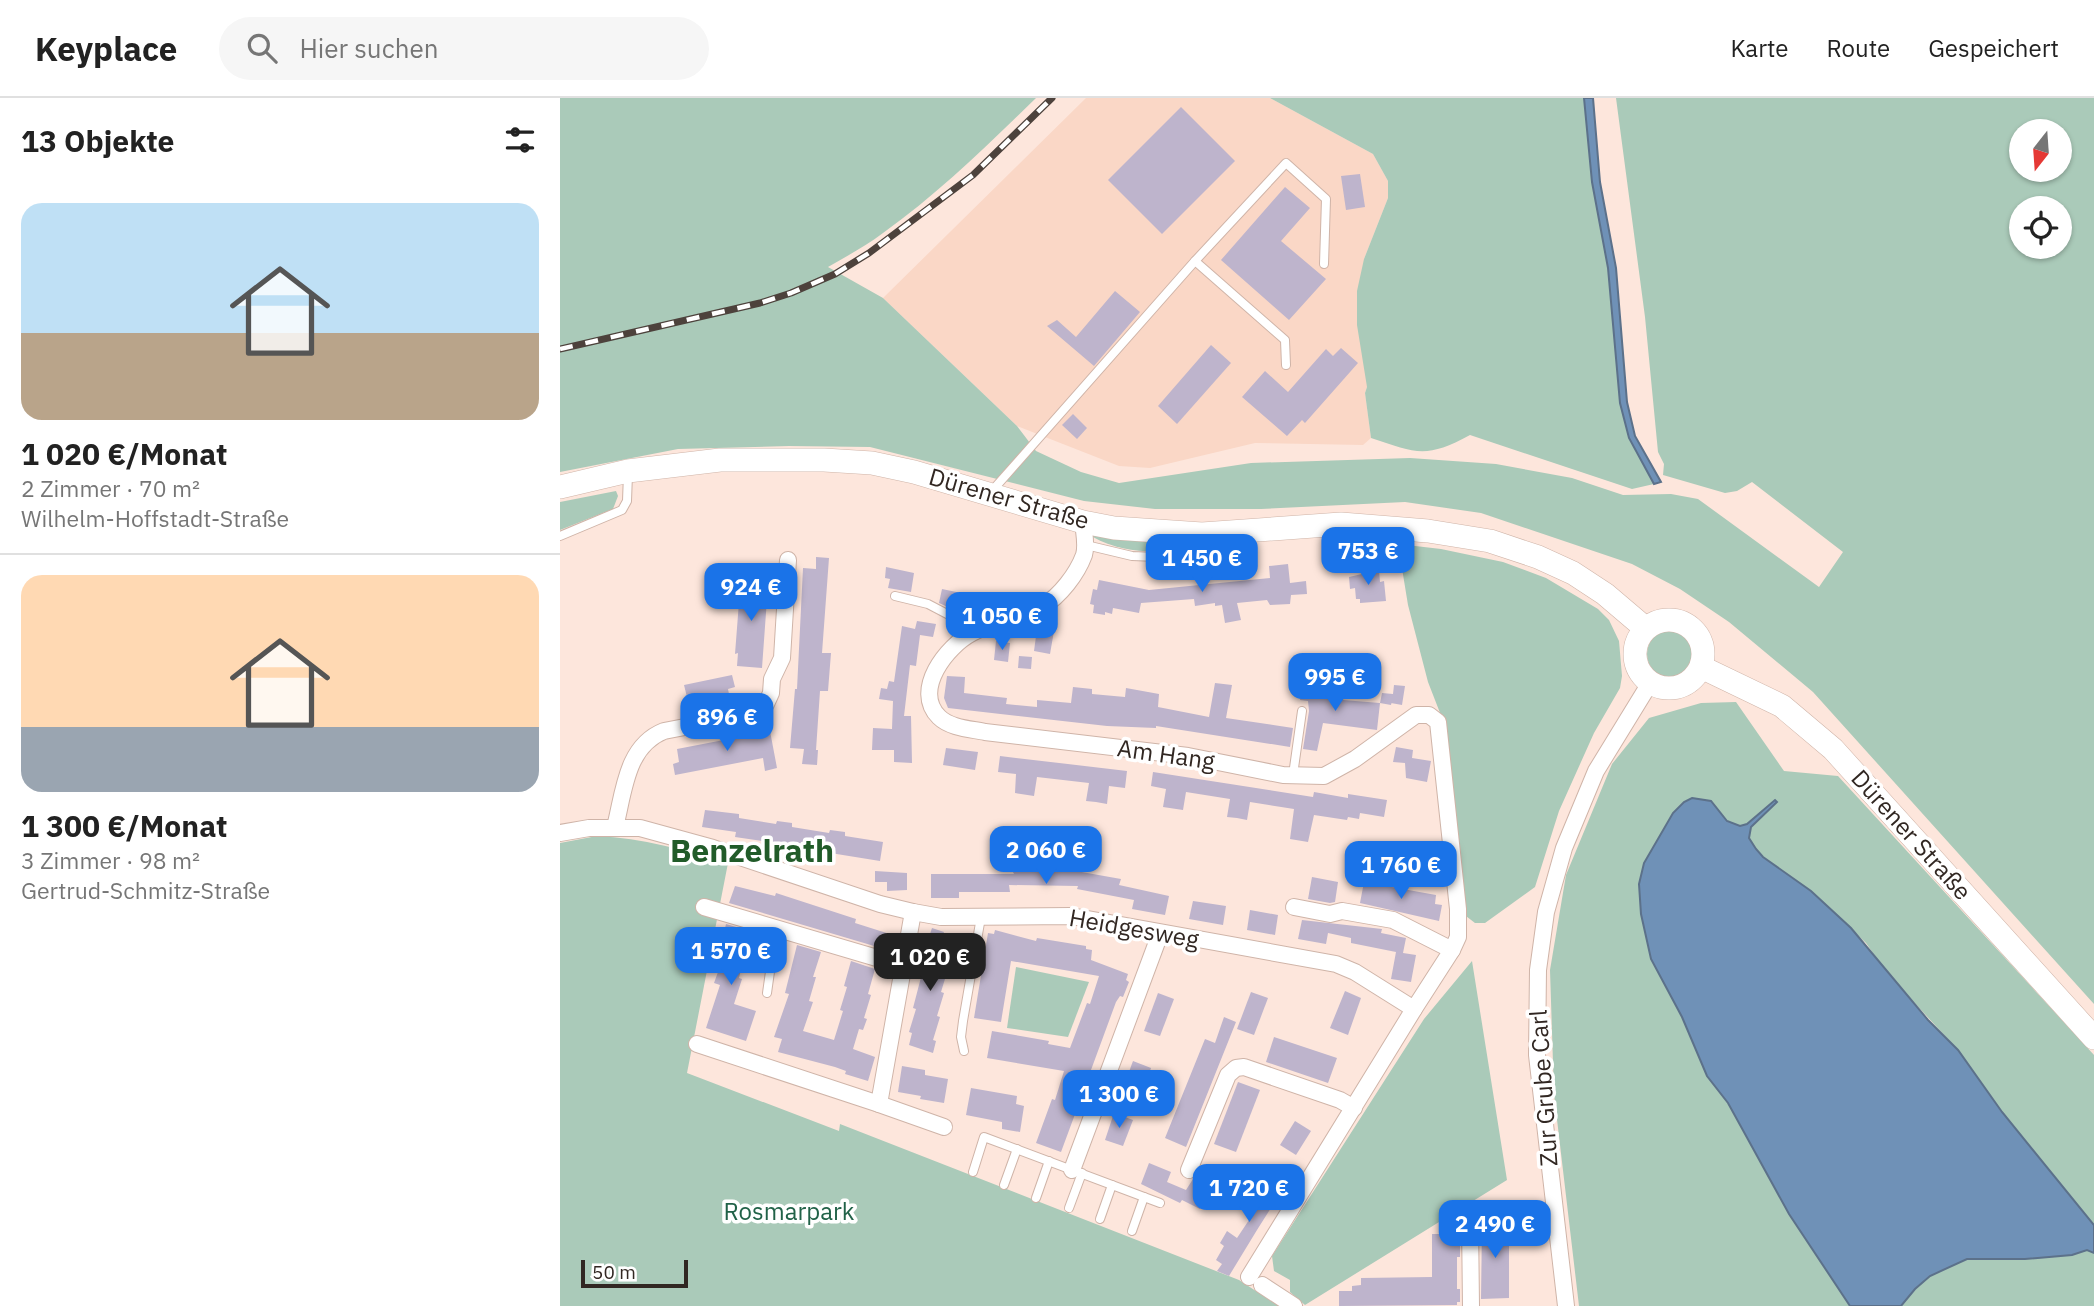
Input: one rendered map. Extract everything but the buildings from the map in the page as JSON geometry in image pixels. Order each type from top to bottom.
[{"type":"main road","name":"Dürener Straße","points":[[560,487],[628,471],[720,460],[824,460],[872,463],[914,472],[1083,522],[1114,528],[1175,534],[1359,525],[1428,531],[1490,541],[1538,557],[1573,573],[1605,594],[1645,628]]},
{"type":"main road","points":[[1673,619],[1687,624],[1698,635],[1703,649],[1701,667],[1695,677],[1680,687],[1664,688],[1650,683],[1638,671],[1634,654],[1636,641],[1645,628],[1660,620],[1673,619]]},
{"type":"main road","name":"Dürener Straße","points":[[1701,667],[1783,706],[1833,749],[2094,1038]]},
{"type":"street","points":[[1083,522],[1086,545]]},
{"type":"street","name":"Am Hang","points":[[1086,545],[1084,556],[1054,600],[970,633],[944,656],[933,675],[930,696],[939,717],[954,725],[985,732],[1188,756],[1293,775],[1324,776],[1355,759],[1416,715],[1429,715],[1438,722],[1458,909],[1455,944]]},
{"type":"street","points":[[615,827],[635,755],[653,735],[757,713],[766,705],[771,693],[772,679],[782,658],[788,560]]},
{"type":"street","name":"Zur Grube Carl","points":[[1566,1306],[1537,1055],[1538,970],[1544,924],[1564,848],[1596,771],[1650,683]]},
{"type":"street","name":"Heidgesweg","points":[[560,833],[589,828],[640,828],[673,836],[880,904],[941,917],[1071,916],[1336,964],[1355,972],[1414,1009]]},
{"type":"street","points":[[704,907],[904,966]]},
{"type":"street","points":[[1294,907],[1330,914],[1342,911],[1393,920],[1455,944],[1354,1108],[1256,1281],[1294,1306]]},
{"type":"street","points":[[879,1104],[914,912]]},
{"type":"street","points":[[1077,1172],[1160,934]]},
{"type":"street","points":[[696,1044],[944,1127]]},
{"type":"street","points":[[1189,1170],[1228,1075],[1236,1068],[1244,1067],[1340,1100],[1354,1108]]},
{"type":"street","points":[[1471,1222],[1471,1306]]},
{"type":"lane","points":[[989,494],[1195,261],[1286,163],[1326,199],[1324,264]]},
{"type":"lane","points":[[1195,261],[1285,340],[1286,365]]},
{"type":"lane","points":[[560,536],[622,510],[627,501],[628,471]]},
{"type":"lane","points":[[1086,545],[1132,556],[1175,556],[1232,548],[1231,532]]},
{"type":"lane","points":[[895,596],[928,604],[949,615],[970,633]]},
{"type":"lane","points":[[1293,775],[1302,711]]},
{"type":"lane","points":[[964,1051],[961,1037],[963,1021],[981,917]]},
{"type":"lane","points":[[767,993],[776,929]]},
{"type":"lane","points":[[973,1172],[984,1137],[1160,1203]]},
{"type":"lane","points":[[1004,1185],[1017,1149]]},
{"type":"lane","points":[[1036,1198],[1049,1161]]},
{"type":"lane","points":[[1069,1208],[1077,1172]]},
{"type":"lane","points":[[1100,1219],[1112,1185]]},
{"type":"lane","points":[[1132,1231],[1144,1197]]},
{"type":"shaded area","points":[[1086,98],[1270,98],[1373,154],[1388,181],[1388,198],[1364,259],[1365,393],[1371,438],[1363,445],[1255,443],[1150,468],[1119,466],[1017,426],[883,298]]},
{"type":"green space","points":[[560,98],[1036,98],[924,202],[877,238],[828,267],[883,298],[1017,426],[1036,451],[1081,472],[1119,483],[1251,463],[1410,458],[1496,464],[1572,478],[1623,495],[1671,494],[1698,499],[1819,587],[1843,552],[1752,482],[1737,491],[1725,493],[1663,475],[1664,464],[1658,452],[1645,317],[1616,98],[2094,98],[2094,1004],[1813,692],[1729,622],[1680,589],[1632,564],[1481,513],[1405,502],[1261,509],[1155,509],[1084,501],[870,447],[678,449],[560,472]]},
{"type":"green space","points":[[1270,98],[1584,98],[1592,182],[1608,268],[1620,403],[1629,438],[1654,484],[1632,489],[1470,435],[1442,448],[1421,451],[1371,438],[1365,393],[1367,387],[1357,325],[1357,291],[1364,259],[1388,198],[1388,181],[1373,154]]},
{"type":"green space","points":[[616,491],[618,496],[613,509],[560,530],[560,502]]},
{"type":"green space","points":[[1094,534],[1196,543],[1197,548],[1171,551],[1131,550],[1105,543],[1093,537]]},
{"type":"green space","points":[[1398,544],[1441,549],[1503,562],[1546,578],[1598,609],[1609,620],[1619,641],[1622,676],[1620,688],[1594,733],[1559,811],[1535,887],[1485,923],[1475,923],[1462,913],[1442,718],[1428,682],[1408,605]]},
{"type":"green space","points":[[1671,630],[1688,637],[1695,654],[1688,671],[1671,678],[1654,671],[1647,654],[1654,637]]},
{"type":"green space","points":[[1736,702],[1784,771],[1838,776],[2094,1055],[2094,1225],[2002,1112],[1958,1050],[1886,972],[1866,943],[1811,891],[1763,857],[1756,849],[1749,838],[1751,827],[1775,800],[1747,824],[1740,826],[1727,821],[1711,801],[1639,884],[1641,914],[1651,959],[1682,1017],[1707,1076],[1728,1103],[1789,1214],[1850,1306],[1579,1306],[1554,1094],[1550,970],[1566,875],[1612,764],[1649,718],[1701,703]]},
{"type":"green space","name":"Rosmarpark","points":[[597,836],[647,842],[728,863],[687,1073],[839,1131],[840,1124],[1239,1280],[1279,1306],[560,1306],[560,843]]},
{"type":"green space","points":[[1472,961],[1507,1180],[1305,1305],[1290,1292],[1290,1280],[1274,1271],[1272,1256],[1424,1019]]},
{"type":"green space","points":[[1016,967],[1089,982],[1068,1037],[1007,1028]]},
{"type":"green space","points":[[2087,1250],[2094,1253],[2094,1306],[1901,1306],[1930,1276],[1967,1259],[2025,1259],[2072,1255]]},
{"type":"water","points":[[1584,98],[1593,98],[1600,182],[1616,268],[1627,402],[1635,436],[1661,482],[1654,484],[1629,438],[1620,403],[1608,268],[1592,182]]},
{"type":"water","points":[[1692,798],[1711,801],[1727,821],[1740,826],[1747,824],[1775,800],[1777,802],[1751,827],[1749,838],[1756,849],[1763,857],[1811,891],[1851,928],[1928,1020],[1958,1050],[2002,1112],[2094,1225],[2094,1253],[2087,1250],[2072,1255],[2025,1259],[1967,1259],[1930,1276],[1901,1306],[1850,1306],[1789,1214],[1728,1103],[1707,1076],[1682,1017],[1651,959],[1641,914],[1639,884],[1644,863],[1673,813]]},
{"type":"railway","points":[[560,349],[760,303],[835,274],[869,253],[973,175],[1052,98]]},
{"type":"district","name":"Benzelrath","points":[[752,851]]}]
